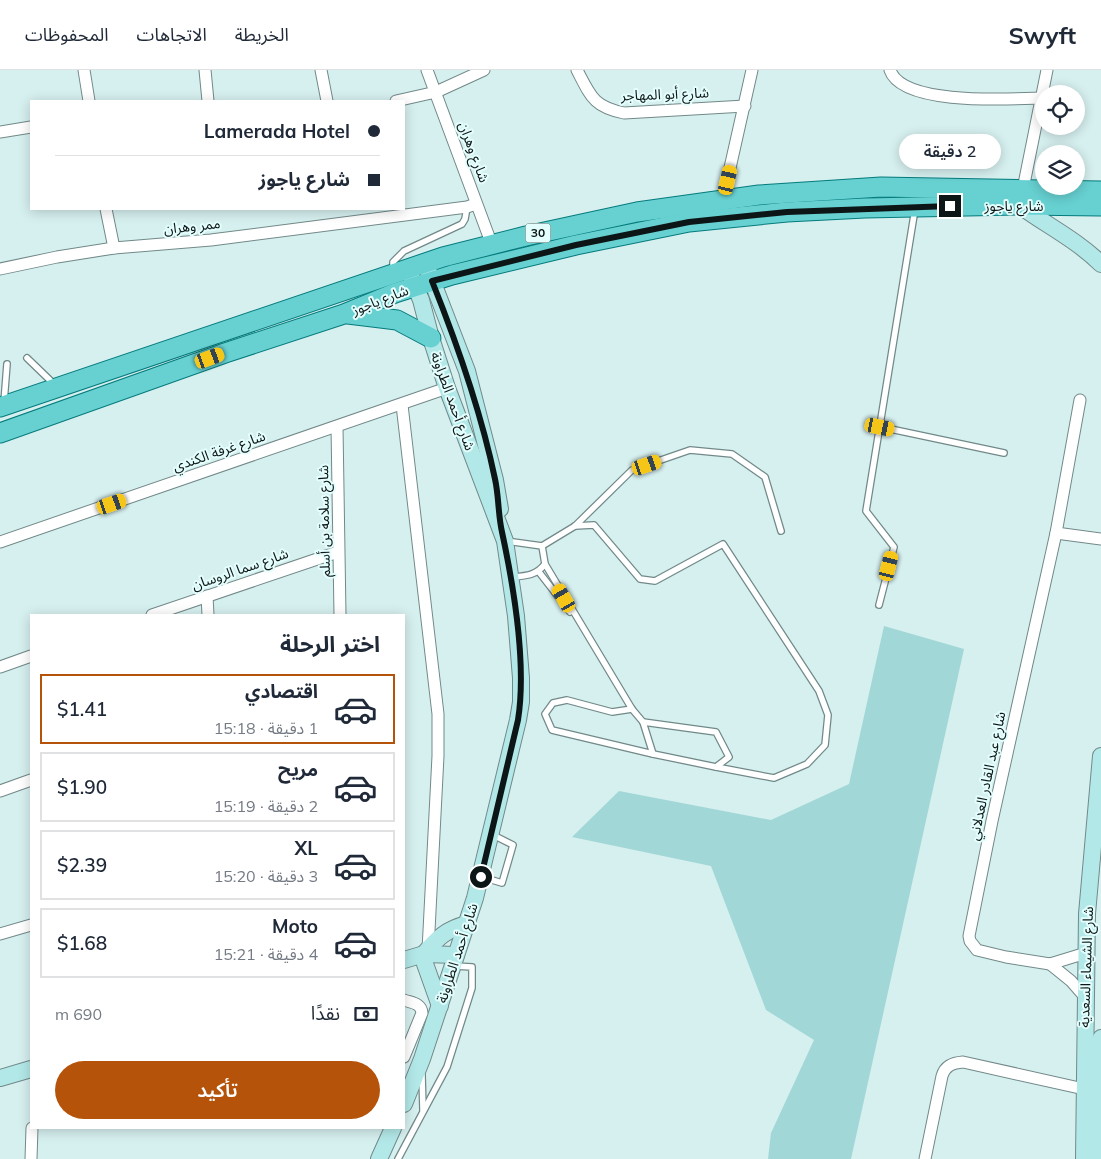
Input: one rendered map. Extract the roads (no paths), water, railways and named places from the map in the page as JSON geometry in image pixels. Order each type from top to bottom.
[{"type":"main road","name":"شارع ياجوز","points":[[2,407],[443,257],[572,225],[637,212],[723,199],[811,190],[881,187],[1021,197],[1101,206]]},
{"type":"main road","name":"شارع ياجوز","points":[[0,433],[234,350],[344,314],[423,284],[576,245],[689,222],[787,212],[915,206],[1101,191]]},
{"type":"main road","points":[[344,314],[397,320],[431,338]]},
{"type":"street","points":[[84,70],[89,100]]},
{"type":"street","points":[[205,70],[208,100]]},
{"type":"street","points":[[321,70],[327,100]]},
{"type":"street","name":"شارع وهران","points":[[427,70],[436,92],[472,205],[492,245]]},
{"type":"street","points":[[400,100],[436,92],[484,70]]},
{"type":"street","name":"شارع أبو المهاجر","points":[[577,70],[596,102],[608,110],[624,113],[745,106]]},
{"type":"street","points":[[723,199],[752,70]]},
{"type":"street","points":[[890,70],[897,81],[903,86],[918,92],[968,98],[1035,98]]},
{"type":"street","points":[[1044,85],[1047,70]]},
{"type":"street","points":[[0,132],[30,127]]},
{"type":"street","points":[[1035,131],[1021,197],[1091,253],[1101,264]]},
{"type":"street","name":"ممر وهران","points":[[0,269],[58,256],[114,248],[211,240],[472,205]]},
{"type":"street","points":[[106,210],[114,248]]},
{"type":"street","name":"شارع أحمد الطراونة","points":[[405,1102],[440,1006],[481,877],[521,702],[521,678],[511,577],[503,536],[496,480],[467,372],[423,284],[409,268]]},
{"type":"street","name":"شارع أحمد الطراونة","points":[[423,284],[421,300],[431,338],[447,388],[503,536]]},
{"type":"street","name":"شارع غرفة الكندي","points":[[0,542],[447,388]]},
{"type":"street","name":"شارع عبد القادر العدلاني","points":[[1080,400],[1056,533],[969,932],[970,941],[977,950],[1006,958],[1050,964],[1086,953]]},
{"type":"street","points":[[402,405],[438,714],[438,756],[419,956],[440,1006]]},
{"type":"street","name":"شارع سلامة بن أسلم","points":[[338,427],[340,614]]},
{"type":"street","points":[[1056,533],[1101,539]]},
{"type":"street","name":"شارع سما الروسان","points":[[155,614],[338,552]]},
{"type":"street","points":[[208,596],[208,614]]},
{"type":"street","points":[[0,667],[30,656]]},
{"type":"street","name":"شارع الشيماء السعدية","points":[[1084,1159],[1086,953],[1097,832],[1101,756]]},
{"type":"street","points":[[0,791],[30,780]]},
{"type":"street","points":[[419,956],[434,941],[448,931],[467,924]]},
{"type":"street","points":[[0,934],[30,925]]},
{"type":"street","points":[[419,956],[454,960]]},
{"type":"street","points":[[1050,964],[1071,981],[1085,997]]},
{"type":"street","points":[[405,1000],[418,1005],[422,1009],[422,1013],[405,1055]]},
{"type":"street","points":[[1097,1159],[1101,1039]]},
{"type":"street","points":[[925,1159],[942,1076],[951,1064],[962,1062],[1084,1089]]},
{"type":"street","points":[[0,1078],[30,1069]]},
{"type":"street","points":[[31,1159],[32,1129]]},
{"type":"street","points":[[379,1159],[393,1129]]},
{"type":"lane","points":[[409,268],[393,262],[404,251],[462,224],[472,205]]},
{"type":"lane","points":[[879,605],[894,547],[866,510],[915,206]]},
{"type":"lane","points":[[27,358],[58,388]]},
{"type":"lane","points":[[2,407],[7,364]]},
{"type":"lane","points":[[880,427],[1004,453]]},
{"type":"lane","points":[[503,536],[542,546],[575,526],[632,470],[690,450],[732,454],[765,477],[781,531]]},
{"type":"lane","points":[[575,526],[594,525],[640,578],[655,581],[723,544],[819,691],[828,715],[825,745],[807,764],[774,778],[653,754],[552,730],[545,714],[553,703],[567,700],[612,712],[632,709]]},
{"type":"lane","points":[[542,546],[545,564],[632,709],[643,722],[653,754]]},
{"type":"lane","points":[[511,577],[526,576],[538,572],[545,564]]},
{"type":"lane","points":[[538,572],[584,631]]},
{"type":"lane","points":[[643,722],[716,732],[730,757],[716,767]]},
{"type":"lane","points":[[481,877],[502,883],[513,845],[491,834]]},
{"type":"lane","points":[[398,1159],[447,1067],[472,988],[472,967],[454,960]]},
{"type":"lane","points":[[422,1059],[423,1110]]}]
